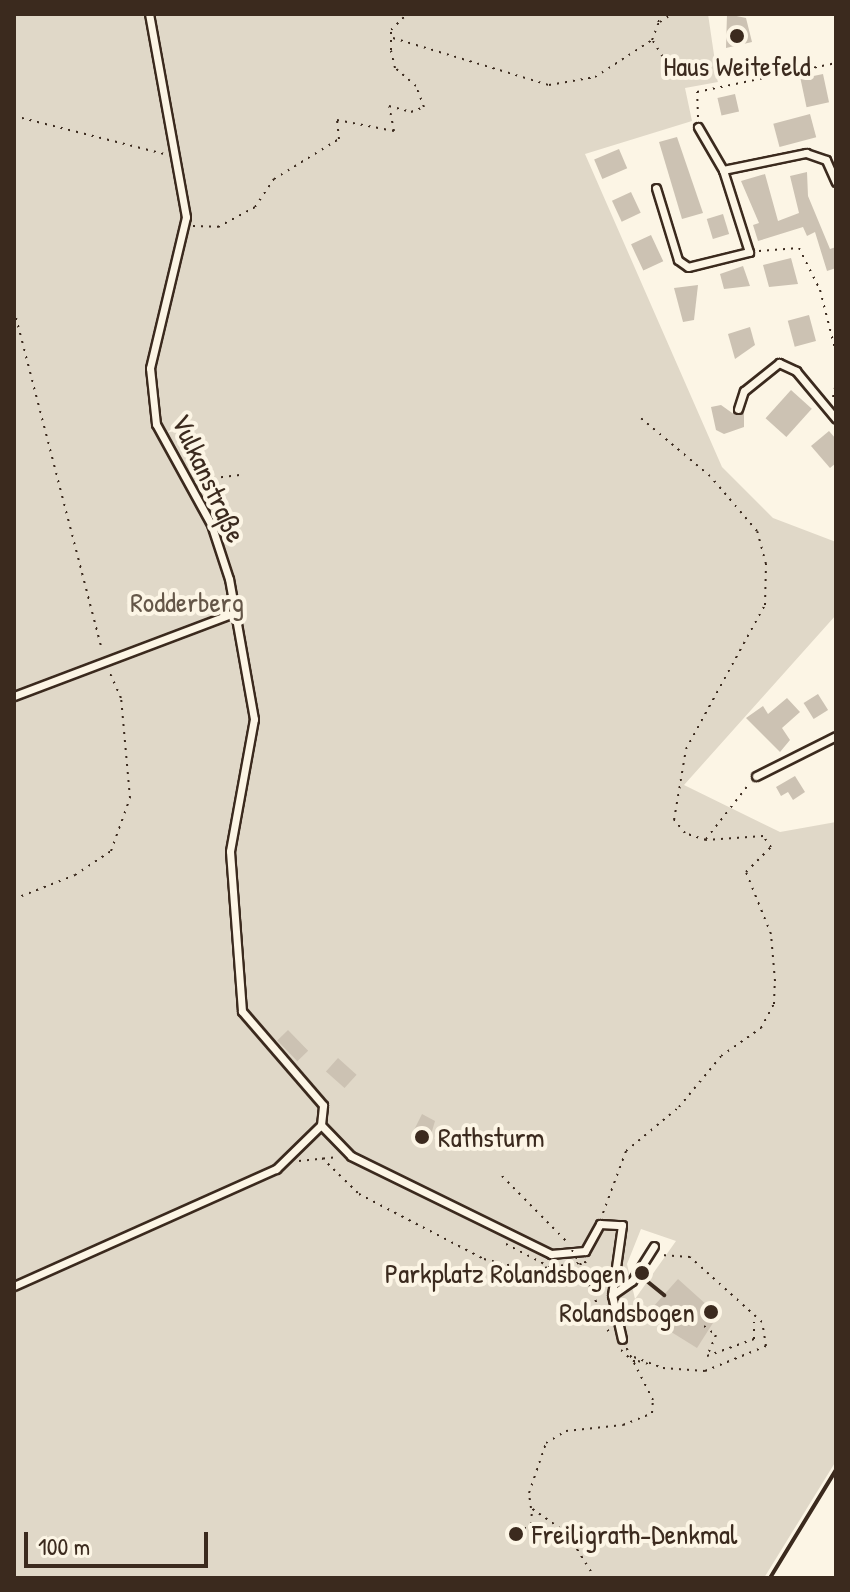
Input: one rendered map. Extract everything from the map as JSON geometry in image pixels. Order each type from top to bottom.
[{"type":"lane","name":"Vulkanstraße","points":[[149,14],[176,151],[184,225],[150,368],[156,424],[211,524],[236,612],[254,719],[230,851],[242,1011],[323,1105],[321,1125]]},
{"type":"lane","points":[[656,188],[678,260],[688,267],[749,252],[723,170],[698,127]]},
{"type":"lane","points":[[723,170],[806,153],[826,160],[836,182]]},
{"type":"lane","points":[[738,409],[744,391],[779,363],[796,371],[833,416]]},
{"type":"lane","points":[[14,696],[236,612]]},
{"type":"lane","points":[[756,776],[836,736]]},
{"type":"lane","points":[[14,1286],[290,1160],[321,1125],[351,1156],[551,1254],[585,1251],[604,1223],[622,1225],[612,1295],[622,1339]]},
{"type":"lane","points":[[612,1295],[642,1264],[654,1246]]},
{"type":"path","points":[[184,225],[218,227],[255,207],[274,179],[339,139],[337,120],[394,131],[389,106],[411,112],[424,107],[416,86],[395,68],[391,38],[407,14]]},
{"type":"path","points":[[654,14],[659,22]]},
{"type":"path","points":[[391,38],[549,85],[595,77],[652,40],[659,22],[672,14]]},
{"type":"path","points":[[652,40],[666,62]]},
{"type":"path","points":[[698,127],[697,92],[836,63]]},
{"type":"path","points":[[14,116],[122,146],[176,151]]},
{"type":"path","points":[[749,252],[799,248],[820,290],[836,353]]},
{"type":"path","points":[[14,310],[105,662],[121,698],[130,798],[111,851],[75,875],[14,899]]},
{"type":"path","points":[[833,416],[836,383]]},
{"type":"path","points":[[604,1223],[603,1204],[626,1151],[679,1107],[721,1056],[761,1028],[774,1004],[771,934],[746,872],[771,847],[763,836],[706,840],[685,833],[674,820],[678,781],[686,749],[765,605],[766,564],[757,531],[710,476],[641,418]]},
{"type":"path","points":[[189,485],[204,475],[240,475]]},
{"type":"path","points":[[706,840],[756,776]]},
{"type":"path","points":[[290,1160],[351,1156]]},
{"type":"path","points":[[322,1158],[359,1194],[445,1243],[529,1270],[587,1261]]},
{"type":"path","points":[[502,1176],[577,1259]]},
{"type":"path","points":[[580,1264],[607,1331],[633,1361],[663,1368],[712,1371],[766,1346],[762,1322],[754,1320],[690,1257],[671,1252],[642,1264]]},
{"type":"path","points":[[704,1326],[716,1335],[708,1347],[707,1356],[754,1339],[754,1320]]},
{"type":"path","points":[[700,1343],[708,1347]]},
{"type":"path","points":[[518,1534],[524,1532],[531,1508],[532,1480],[546,1443],[566,1431],[623,1425],[652,1413],[653,1400],[631,1356],[663,1368]]},
{"type":"path","points":[[531,1508],[567,1533],[595,1578]]},
{"type":"green space","name":"Rodderberg","points":[[14,14],[708,14],[718,82],[685,88],[692,121],[585,154],[722,467],[773,518],[836,542],[836,615],[684,785],[780,832],[836,822],[836,1461],[764,1578],[14,1578]],"holes":[[[641,1229],[676,1241],[635,1299],[627,1264]]]},
{"type":"building","name":"Haus Weitefeld","points":[[727,14],[746,18],[752,42],[726,48]]},
{"type":"building","points":[[823,74],[829,102],[807,107],[801,79]]},
{"type":"building","points":[[735,94],[739,112],[722,116],[717,98]]},
{"type":"building","points":[[810,114],[816,137],[780,147],[773,124]]},
{"type":"building","points":[[677,137],[703,213],[682,219],[659,142]]},
{"type":"building","points":[[619,149],[627,168],[602,179],[594,160]]},
{"type":"building","points":[[807,172],[808,196],[830,249],[836,247],[836,268],[827,271],[815,232],[807,236],[803,227],[758,241],[753,225],[759,223],[741,181],[765,174],[778,221],[799,213],[790,176]]},
{"type":"building","points":[[631,192],[641,213],[622,222],[612,201]]},
{"type":"building","points":[[723,214],[729,234],[713,239],[707,219]]},
{"type":"building","points":[[651,235],[663,261],[643,271],[631,244]]},
{"type":"building","points":[[791,258],[798,284],[769,287],[763,265]]},
{"type":"building","points":[[743,266],[750,286],[724,289],[720,274]]},
{"type":"building","points":[[698,285],[694,320],[683,322],[674,288]]},
{"type":"building","points":[[809,315],[816,341],[795,347],[788,321]]},
{"type":"building","points":[[750,327],[755,345],[735,359],[728,334]]},
{"type":"building","points":[[791,390],[812,409],[786,437],[766,418]]},
{"type":"building","points":[[721,405],[735,415],[744,413],[744,427],[724,434],[716,430],[711,407]]},
{"type":"building","points":[[829,431],[836,439],[836,463],[830,468],[811,446]]},
{"type":"building","points":[[818,694],[828,710],[814,719],[804,703]]},
{"type":"building","points":[[787,698],[800,712],[782,728],[790,740],[780,752],[746,718],[763,706],[768,714]]},
{"type":"building","points":[[795,776],[805,792],[793,800],[788,792],[781,796],[776,787]]},
{"type":"building","points":[[288,1030],[308,1051],[297,1061],[277,1040]]},
{"type":"building","points":[[338,1058],[357,1075],[345,1088],[326,1071]]},
{"type":"building","points":[[422,1114],[435,1121],[428,1145],[412,1134]]},
{"type":"building","points":[[678,1279],[718,1315],[697,1348],[668,1330],[653,1307]]},
{"type":"railway","points":[[648,1282],[664,1295]]},
{"type":"railway","points":[[770,1578],[836,1470]]},
{"type":"place","name":"Haus Weitefeld","points":[[737,36]]},
{"type":"place","name":"Rathsturm","points":[[422,1137]]},
{"type":"place","name":"Parkplatz Rolandsbogen","points":[[642,1273]]},
{"type":"place","name":"Rolandsbogen","points":[[711,1312]]},
{"type":"place","name":"Freiligrath-Denkmal","points":[[516,1534]]}]
